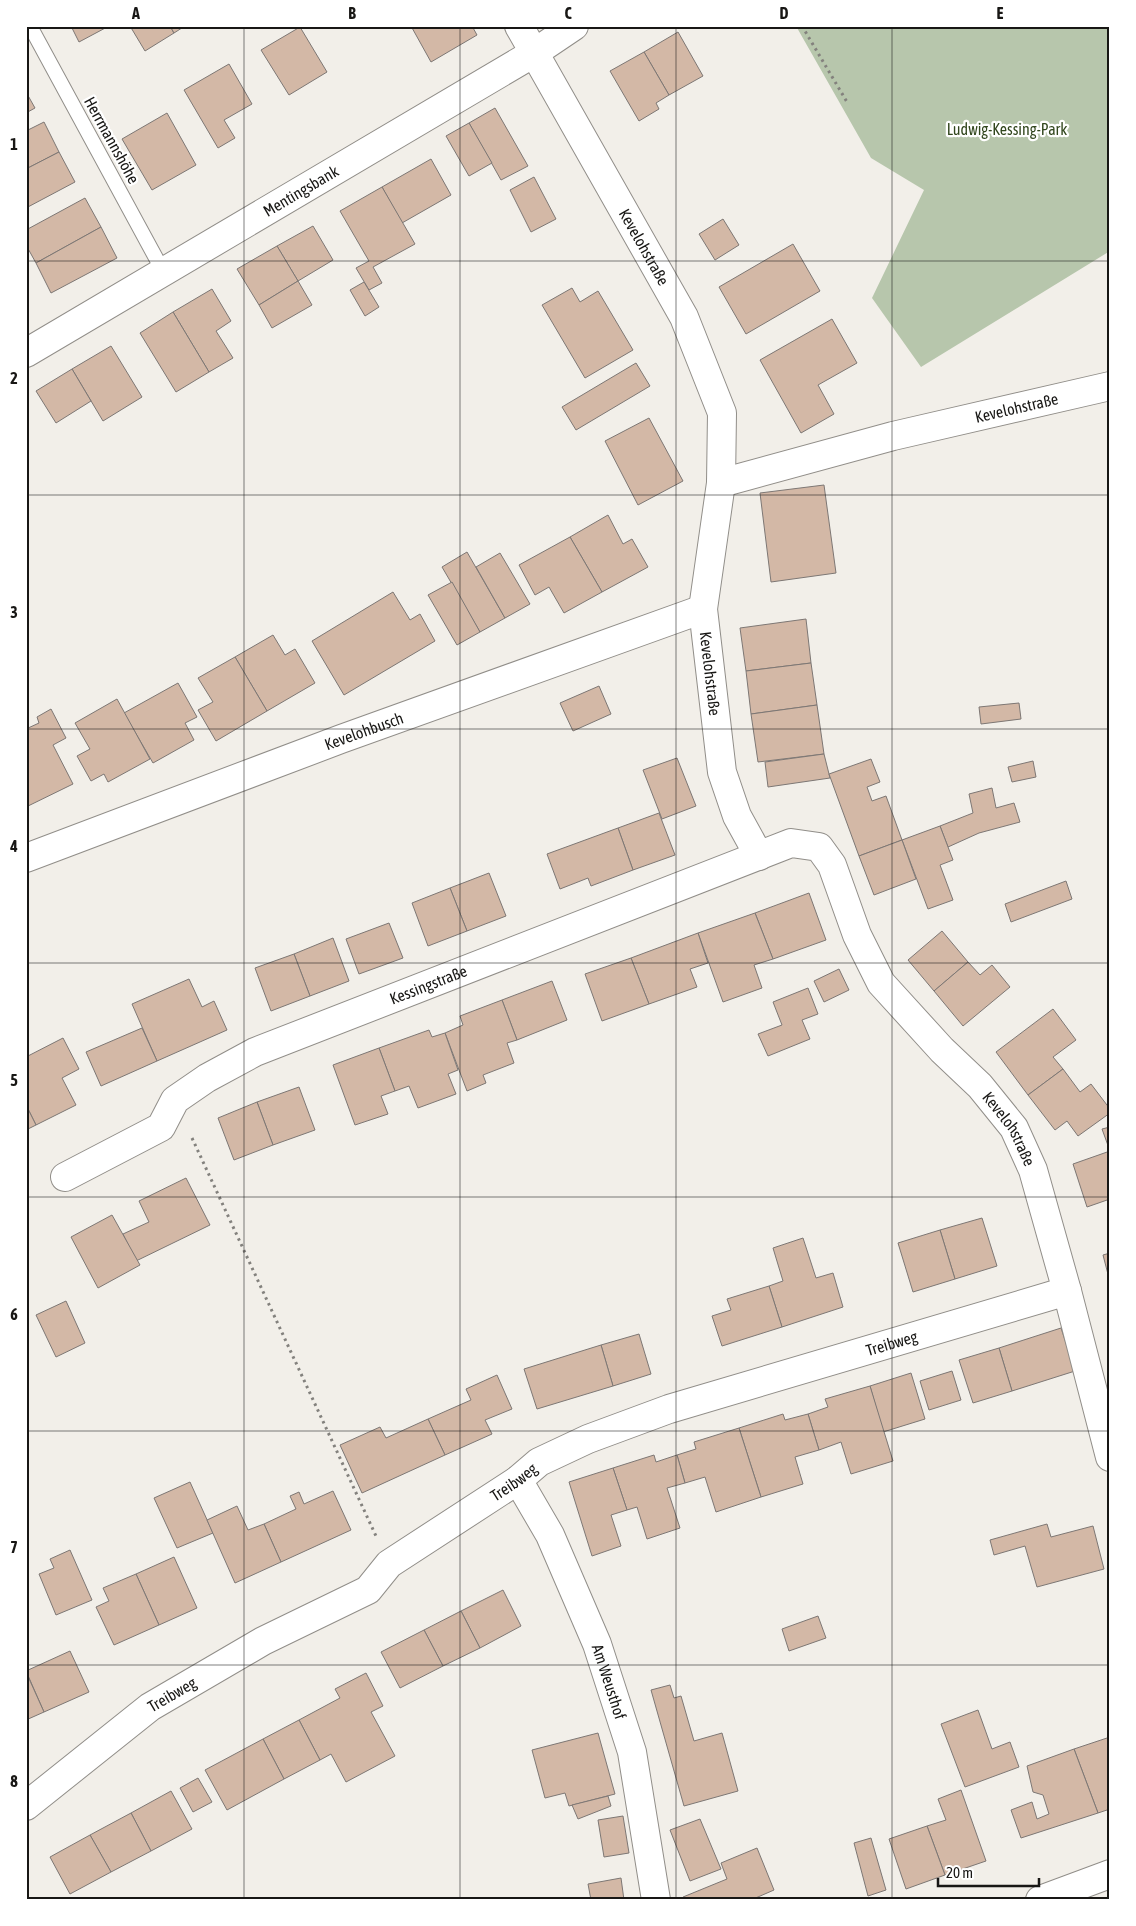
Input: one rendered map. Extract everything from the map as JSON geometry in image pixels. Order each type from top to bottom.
[{"type":"street","name":"Kevelohstraße","points":[[519,26],[684,317],[722,413],[721,484],[703,609],[722,772],[737,816],[759,856]]},
{"type":"street","name":"Mentingsbank","points":[[26,353],[534,53],[574,26]]},
{"type":"street","name":"Kevelohstraße","points":[[721,484],[893,436],[1110,386]]},
{"type":"street","name":"Kevelohbusch","points":[[26,858],[341,739],[703,609]]},
{"type":"street","name":"Kessingstraße","points":[[65,1177],[161,1127],[175,1100],[207,1078],[255,1052],[791,843],[819,847]]},
{"type":"street","name":"Kevelohstraße","points":[[819,847],[832,865],[857,935],[881,983],[942,1050],[980,1086],[1014,1128],[1033,1170],[1110,1457]]},
{"type":"street","name":"Treibweg","points":[[26,1806],[150,1707],[264,1641],[368,1590],[389,1564],[518,1480],[539,1462],[588,1439],[669,1409],[1067,1291]]},
{"type":"street","name":"Am Weusthof","points":[[518,1480],[550,1535],[597,1644],[632,1752],[656,1900]]},
{"type":"street","points":[[1040,1900],[1110,1874]]},
{"type":"lane","name":"Herrmannshöhe","points":[[30,26],[163,271]]},
{"type":"path","points":[[802,26],[847,102]]},
{"type":"path","points":[[175,1100],[389,1564]]},
{"type":"green space","name":"Ludwig-Kessing-Park","points":[[796,26],[1110,26],[1110,251],[921,367],[872,298],[924,190],[871,158]]},
{"type":"building","points":[[71,26],[109,26],[79,42]]},
{"type":"building","points":[[130,26],[170,26],[174,33],[145,51]]},
{"type":"building","points":[[170,26],[185,26],[174,33]]},
{"type":"building","points":[[411,26],[472,26],[477,35],[431,62]]},
{"type":"building","points":[[300,27],[327,72],[289,95],[261,50]]},
{"type":"building","points":[[678,32],[703,76],[669,95],[644,52]]},
{"type":"building","points":[[644,52],[669,95],[656,103],[659,109],[639,121],[610,71]]},
{"type":"building","points":[[229,64],[252,104],[224,120],[235,138],[218,148],[184,90]]},
{"type":"building","points":[[26,92],[35,108],[26,113]]},
{"type":"building","points":[[495,108],[528,166],[501,180],[469,123]]},
{"type":"building","points":[[167,113],[196,165],[152,190],[122,139]]},
{"type":"building","points":[[44,122],[59,152],[26,169],[26,131]]},
{"type":"building","points":[[469,123],[492,163],[469,176],[446,136]]},
{"type":"building","points":[[59,152],[75,182],[26,208],[26,169]]},
{"type":"building","points":[[431,159],[451,195],[402,223],[382,187]]},
{"type":"building","points":[[534,177],[556,219],[531,232],[510,190]]},
{"type":"building","points":[[382,187],[415,244],[373,267],[382,283],[369,290],[356,268],[369,261],[340,211]]},
{"type":"building","points":[[85,198],[101,227],[36,263],[26,245],[26,230]]},
{"type":"building","points":[[723,219],[739,245],[715,260],[699,234]]},
{"type":"building","points":[[313,226],[333,260],[298,281],[277,246]]},
{"type":"building","points":[[101,227],[117,258],[51,293],[36,263]]},
{"type":"building","points":[[793,244],[820,291],[746,334],[719,287]]},
{"type":"building","points":[[277,246],[298,281],[259,305],[237,269]]},
{"type":"building","points":[[298,281],[312,305],[272,328],[259,305]]},
{"type":"building","points":[[364,282],[379,307],[365,316],[350,290]]},
{"type":"building","points":[[572,288],[580,302],[598,291],[633,350],[585,378],[542,305]]},
{"type":"building","points":[[212,289],[231,321],[216,331],[233,358],[209,372],[173,312]]},
{"type":"building","points":[[173,312],[209,372],[176,392],[140,333]]},
{"type":"building","points":[[832,319],[857,363],[818,385],[834,414],[801,433],[760,360]]},
{"type":"building","points":[[111,346],[142,397],[103,421],[72,369]]},
{"type":"building","points":[[636,363],[650,386],[576,430],[562,407]]},
{"type":"building","points":[[72,369],[91,401],[56,423],[36,391]]},
{"type":"building","points":[[649,418],[683,481],[638,505],[605,441]]},
{"type":"building","points":[[824,485],[836,573],[771,582],[760,493]]},
{"type":"building","points":[[608,515],[623,544],[632,539],[648,567],[602,592],[570,537]]},
{"type":"building","points":[[570,537],[602,592],[564,613],[549,587],[535,595],[519,565]]},
{"type":"building","points":[[467,552],[505,618],[480,632],[442,567]]},
{"type":"building","points":[[500,553],[530,604],[505,618],[476,567]]},
{"type":"building","points":[[452,582],[480,632],[457,645],[428,595]]},
{"type":"building","points":[[393,592],[410,620],[420,614],[435,641],[344,695],[312,641]]},
{"type":"building","points":[[806,619],[811,663],[746,671],[740,628]]},
{"type":"building","points":[[273,635],[285,655],[295,649],[315,683],[267,711],[235,657]]},
{"type":"building","points":[[235,657],[267,711],[216,741],[198,710],[213,702],[198,678]]},
{"type":"building","points":[[811,663],[817,705],[751,714],[746,671]]},
{"type":"building","points":[[178,683],[197,717],[185,723],[194,740],[153,763],[124,713]]},
{"type":"building","points":[[599,686],[611,714],[573,731],[560,703]]},
{"type":"building","points":[[117,699],[150,759],[108,782],[104,774],[91,781],[77,756],[90,749],[75,723]]},
{"type":"building","points":[[1019,703],[1021,719],[981,724],[979,707]]},
{"type":"building","points":[[817,705],[824,754],[758,762],[751,714]]},
{"type":"building","points":[[51,709],[66,738],[53,745],[73,784],[26,807],[26,729],[39,723],[37,717]]},
{"type":"building","points":[[824,754],[830,778],[768,787],[765,762]]},
{"type":"building","points":[[677,758],[696,806],[662,819],[643,770]]},
{"type":"building","points":[[871,759],[880,782],[867,787],[872,801],[886,796],[902,840],[859,856],[829,774]]},
{"type":"building","points":[[1033,761],[1036,777],[1012,782],[1008,767]]},
{"type":"building","points":[[992,788],[996,808],[1014,803],[1020,822],[979,833],[948,847],[940,826],[973,813],[969,794]]},
{"type":"building","points":[[659,813],[675,855],[633,870],[618,828]]},
{"type":"building","points":[[940,826],[953,860],[940,865],[953,900],[928,909],[902,840]]},
{"type":"building","points":[[618,828],[633,870],[591,886],[588,878],[560,889],[547,854]]},
{"type":"building","points":[[902,840],[916,879],[874,895],[859,856]]},
{"type":"building","points":[[489,873],[506,916],[467,931],[450,888]]},
{"type":"building","points":[[1066,881],[1072,899],[1011,922],[1005,904]]},
{"type":"building","points":[[450,888],[467,931],[428,946],[412,903]]},
{"type":"building","points":[[809,893],[826,940],[773,959],[755,913]]},
{"type":"building","points":[[755,913],[773,959],[754,965],[762,988],[723,1002],[698,933]]},
{"type":"building","points":[[389,923],[403,958],[359,974],[346,939]]},
{"type":"building","points":[[942,931],[968,962],[934,991],[908,960]]},
{"type":"building","points":[[698,933],[708,963],[690,969],[697,987],[649,1004],[631,958]]},
{"type":"building","points":[[333,938],[349,981],[310,996],[294,954]]},
{"type":"building","points":[[294,954],[310,996],[271,1011],[255,968]]},
{"type":"building","points":[[631,958],[649,1004],[602,1021],[585,974]]},
{"type":"building","points":[[968,962],[980,975],[992,965],[1010,987],[963,1026],[934,991]]},
{"type":"building","points":[[839,969],[849,990],[824,1002],[814,981]]},
{"type":"building","points":[[189,979],[202,1007],[214,1001],[227,1030],[157,1061],[132,1004]]},
{"type":"building","points":[[552,981],[567,1020],[517,1040],[502,1000]]},
{"type":"building","points":[[808,988],[818,1014],[802,1020],[810,1039],[768,1056],[758,1034],[782,1025],[773,1002]]},
{"type":"building","points":[[502,1000],[517,1040],[507,1043],[514,1063],[483,1075],[486,1083],[467,1091],[445,1033],[463,1025],[460,1016]]},
{"type":"building","points":[[1053,1009],[1076,1040],[1053,1057],[1063,1069],[1028,1095],[996,1052]]},
{"type":"building","points":[[142,1028],[157,1061],[101,1086],[86,1052]]},
{"type":"building","points":[[429,1030],[432,1037],[445,1033],[458,1070],[448,1074],[456,1094],[418,1108],[409,1086],[395,1091],[379,1048]]},
{"type":"building","points":[[63,1038],[79,1069],[62,1078],[76,1105],[36,1125],[26,1105],[26,1057]]},
{"type":"building","points":[[379,1048],[395,1091],[381,1096],[388,1114],[355,1125],[333,1065]]},
{"type":"building","points":[[1063,1069],[1080,1092],[1091,1084],[1110,1109],[1110,1113],[1078,1136],[1067,1121],[1055,1130],[1028,1095]]},
{"type":"building","points":[[299,1087],[315,1130],[273,1145],[257,1102]]},
{"type":"building","points":[[257,1102],[273,1145],[234,1160],[218,1118]]},
{"type":"building","points":[[26,1105],[36,1125],[26,1130]]},
{"type":"building","points":[[1110,1127],[1110,1151],[1102,1129]]},
{"type":"building","points":[[1110,1151],[1110,1199],[1087,1207],[1073,1164]]},
{"type":"building","points":[[186,1178],[210,1225],[136,1261],[123,1234],[149,1222],[139,1201]]},
{"type":"building","points":[[112,1215],[140,1265],[98,1288],[71,1237]]},
{"type":"building","points":[[982,1218],[997,1266],[955,1279],[940,1230]]},
{"type":"building","points":[[940,1230],[955,1279],[913,1292],[898,1243]]},
{"type":"building","points":[[803,1238],[816,1278],[833,1273],[843,1307],[782,1327],[769,1286],[783,1281],[773,1248]]},
{"type":"building","points":[[1110,1253],[1110,1282],[1103,1255]]},
{"type":"building","points":[[769,1286],[782,1327],[722,1346],[712,1316],[731,1310],[727,1299]]},
{"type":"building","points":[[66,1301],[85,1343],[56,1357],[36,1315]]},
{"type":"building","points":[[1061,1328],[1075,1371],[1012,1391],[999,1348]]},
{"type":"building","points":[[639,1334],[651,1374],[613,1386],[601,1345]]},
{"type":"building","points":[[601,1345],[613,1386],[537,1409],[524,1369]]},
{"type":"building","points":[[999,1348],[1012,1391],[973,1403],[959,1360]]},
{"type":"building","points":[[952,1371],[961,1400],[929,1410],[920,1381]]},
{"type":"building","points":[[911,1373],[925,1419],[883,1432],[870,1386]]},
{"type":"building","points":[[497,1375],[512,1409],[485,1420],[492,1434],[445,1455],[428,1419],[471,1400],[466,1389]]},
{"type":"building","points":[[870,1386],[893,1461],[851,1474],[841,1442],[819,1450],[808,1414],[828,1407],[825,1399]]},
{"type":"building","points":[[783,1414],[785,1420],[808,1414],[819,1450],[795,1457],[803,1484],[761,1497],[739,1428]]},
{"type":"building","points":[[428,1419],[445,1455],[362,1493],[340,1445],[380,1427],[386,1438]]},
{"type":"building","points":[[739,1428],[761,1497],[716,1512],[705,1477],[685,1483],[677,1455],[696,1449],[694,1442]]},
{"type":"building","points":[[654,1455],[656,1462],[677,1455],[685,1483],[667,1488],[680,1528],[647,1539],[637,1507],[627,1510],[613,1468]]},
{"type":"building","points":[[613,1468],[627,1510],[611,1515],[621,1546],[592,1556],[569,1482]]},
{"type":"building","points":[[190,1482],[213,1533],[177,1548],[154,1498]]},
{"type":"building","points":[[333,1491],[351,1530],[281,1562],[264,1524],[296,1509],[290,1496],[299,1492],[304,1504]]},
{"type":"building","points":[[237,1506],[248,1530],[264,1524],[281,1562],[235,1583],[207,1520]]},
{"type":"building","points":[[1047,1524],[1051,1537],[1093,1526],[1104,1569],[1037,1587],[1025,1546],[994,1555],[990,1540]]},
{"type":"building","points":[[70,1550],[92,1600],[56,1615],[39,1574],[54,1568],[50,1559]]},
{"type":"building","points":[[174,1557],[197,1608],[159,1625],[136,1574]]},
{"type":"building","points":[[136,1574],[159,1625],[114,1645],[96,1607],[109,1601],[103,1588]]},
{"type":"building","points":[[503,1590],[521,1626],[480,1648],[461,1611]]},
{"type":"building","points":[[461,1611],[480,1648],[443,1666],[424,1630]]},
{"type":"building","points":[[818,1616],[826,1638],[789,1651],[782,1629]]},
{"type":"building","points":[[424,1630],[443,1666],[400,1688],[381,1652]]},
{"type":"building","points":[[70,1651],[89,1692],[44,1712],[26,1671]]},
{"type":"building","points":[[26,1672],[44,1712],[26,1720]]},
{"type":"building","points":[[366,1673],[383,1706],[371,1712],[395,1756],[346,1782],[331,1754],[320,1760],[299,1720],[340,1698],[335,1689]]},
{"type":"building","points":[[670,1685],[674,1698],[681,1696],[694,1741],[722,1733],[738,1791],[684,1806],[651,1690]]},
{"type":"building","points":[[978,1710],[992,1749],[1010,1742],[1019,1767],[965,1787],[941,1724]]},
{"type":"building","points":[[299,1720],[320,1760],[284,1779],[263,1739]]},
{"type":"building","points":[[598,1733],[615,1794],[569,1806],[565,1793],[545,1798],[532,1750]]},
{"type":"building","points":[[1110,1737],[1110,1809],[1098,1813],[1074,1749]]},
{"type":"building","points":[[263,1739],[284,1779],[227,1810],[205,1770]]},
{"type":"building","points":[[1074,1749],[1098,1813],[1021,1838],[1011,1810],[1032,1802],[1037,1819],[1049,1814],[1043,1795],[1033,1792],[1027,1766]]},
{"type":"building","points":[[198,1778],[212,1802],[193,1812],[180,1788]]},
{"type":"building","points":[[961,1790],[986,1861],[945,1875],[927,1826],[946,1820],[938,1799]]},
{"type":"building","points":[[171,1791],[192,1829],[151,1851],[131,1813]]},
{"type":"building","points":[[608,1796],[611,1806],[578,1819],[572,1805]]},
{"type":"building","points":[[131,1813],[151,1851],[111,1872],[90,1835]]},
{"type":"building","points":[[623,1816],[629,1853],[604,1857],[598,1820]]},
{"type":"building","points":[[700,1819],[721,1869],[690,1881],[670,1830]]},
{"type":"building","points":[[927,1826],[945,1875],[906,1889],[889,1839]]},
{"type":"building","points":[[90,1835],[111,1872],[70,1894],[50,1857]]},
{"type":"building","points":[[871,1838],[886,1890],[868,1896],[854,1843]]},
{"type":"building","points":[[757,1848],[774,1890],[751,1900],[684,1900],[683,1897],[727,1879],[721,1863]]},
{"type":"building","points":[[621,1878],[624,1900],[591,1900],[588,1884]]}]
